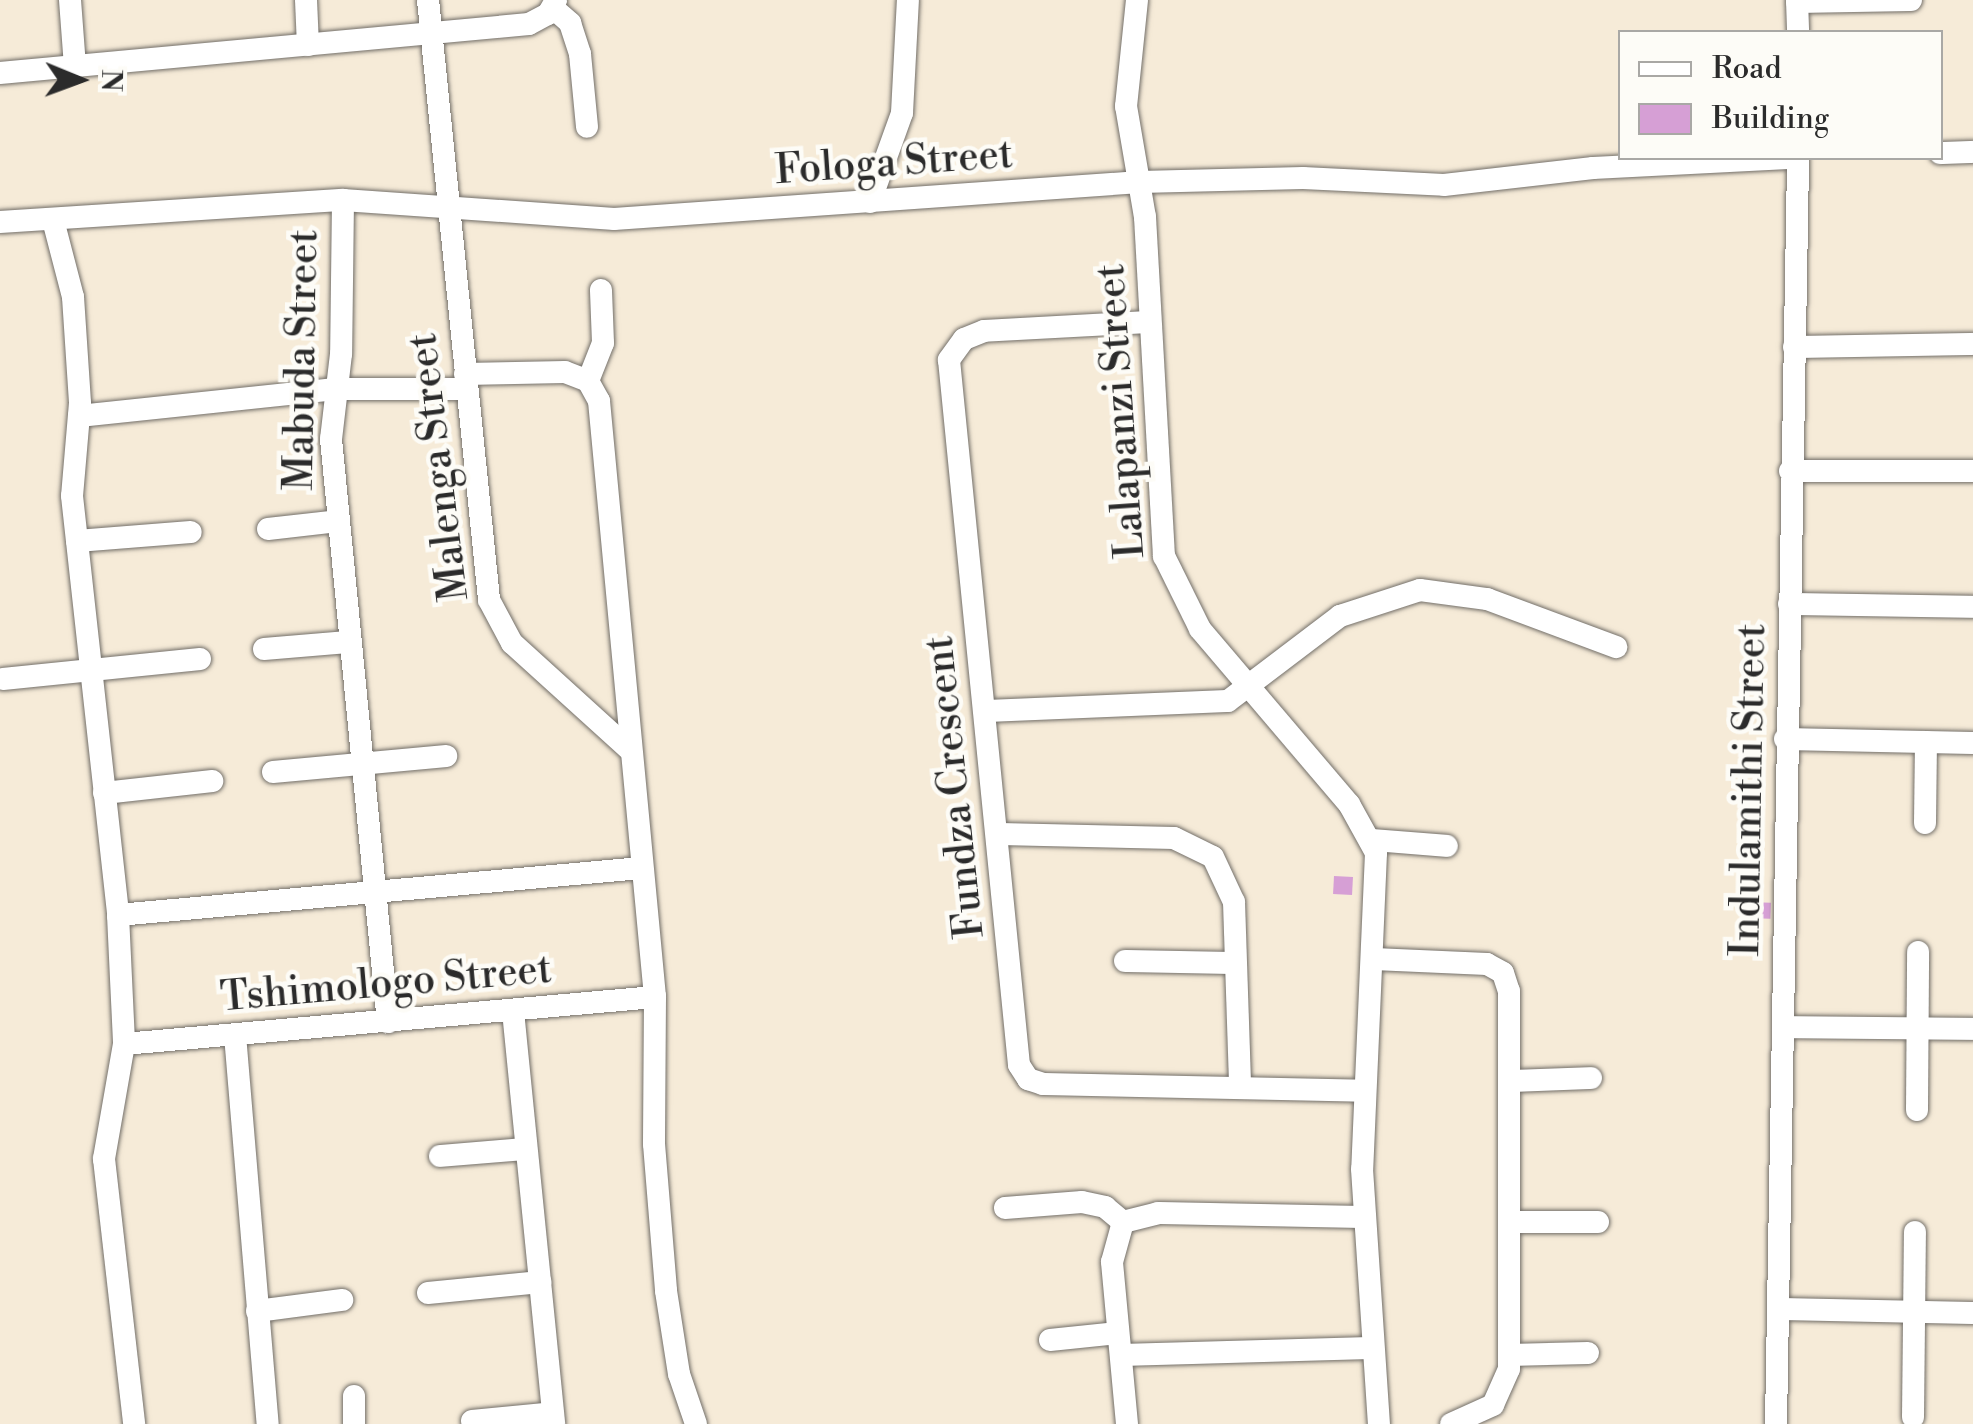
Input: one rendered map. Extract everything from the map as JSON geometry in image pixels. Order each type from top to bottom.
[{"type":"street","points":[[70,0],[74,67]]},
{"type":"street","points":[[306,0],[308,46]]},
{"type":"street","name":"Malenga Street","points":[[428,0],[465,382],[495,617],[528,658],[630,750]]},
{"type":"street","points":[[870,202],[902,113],[908,0]]},
{"type":"street","name":"Lalapanzi Street","points":[[1137,0],[1125,86],[1140,182],[1164,556],[1200,629],[1373,840]]},
{"type":"street","points":[[1798,30],[1797,1],[1912,0]]},
{"type":"street","points":[[0,73],[530,24],[554,4],[570,24],[580,54],[587,126]]},
{"type":"street","points":[[1943,152],[1973,152]]},
{"type":"street","name":"Fologa Street","points":[[0,222],[343,200],[614,219],[1140,182],[1303,178],[1444,185],[1593,168],[1755,160]]},
{"type":"street","name":"Indulamithi Street","points":[[1776,1424],[1782,1309],[1796,160]]},
{"type":"street","name":"Mabuda Street","points":[[343,200],[331,439],[388,1022]]},
{"type":"street","points":[[52,220],[73,298],[79,416],[72,496],[118,915],[124,1044],[104,1159],[134,1424]]},
{"type":"street","points":[[601,290],[603,343],[588,381],[601,415],[655,997],[654,1144],[666,1290],[679,1374],[696,1424]]},
{"type":"street","name":"Fundza Crescent","points":[[1148,322],[984,331],[954,348],[950,380],[1000,834],[1017,1059],[1028,1079],[1364,1091]]},
{"type":"street","points":[[1794,346],[1973,344]]},
{"type":"street","points":[[79,416],[336,389],[565,372],[588,381]]},
{"type":"street","points":[[1790,471],[1973,472]]},
{"type":"street","name":"Mabuda Street","points":[[268,529],[338,521]]},
{"type":"street","points":[[77,541],[191,532]]},
{"type":"street","points":[[986,711],[1200,706],[1250,688],[1340,616],[1420,590],[1486,599],[1616,647]]},
{"type":"street","points":[[1789,604],[1973,607]]},
{"type":"street","points":[[264,649],[348,642]]},
{"type":"street","points":[[3,679],[200,659]]},
{"type":"street","points":[[1786,740],[1973,743]]},
{"type":"street","points":[[1925,823],[1926,742]]},
{"type":"street","points":[[273,772],[446,756]]},
{"type":"street","points":[[104,793],[212,782]]},
{"type":"street","points":[[1000,834],[1156,837],[1202,847],[1230,885],[1240,1085]]},
{"type":"street","points":[[1379,1424],[1370,1348],[1364,1216],[1364,1091],[1374,959],[1373,840],[1446,846]]},
{"type":"street","points":[[118,915],[642,868]]},
{"type":"street","points":[[1917,1110],[1918,952]]},
{"type":"street","points":[[1374,959],[1475,963],[1502,973],[1509,991],[1509,1355],[1503,1394],[1451,1424]]},
{"type":"street","points":[[1125,961],[1234,963]]},
{"type":"street","name":"Tshimologo Street","points":[[124,1044],[655,997]]},
{"type":"street","points":[[472,1421],[553,1418],[513,1012]]},
{"type":"street","points":[[1783,1026],[1973,1029]]},
{"type":"street","points":[[235,1035],[268,1424]]},
{"type":"street","points":[[1510,1082],[1591,1078]]},
{"type":"street","points":[[440,1156],[526,1148]]},
{"type":"street","points":[[1004,1208],[1082,1202],[1105,1207],[1123,1222]]},
{"type":"street","points":[[1123,1222],[1158,1213],[1364,1216]]},
{"type":"street","points":[[1123,1222],[1112,1262],[1127,1424]]},
{"type":"street","points":[[1511,1222],[1598,1222]]},
{"type":"street","points":[[1913,1417],[1915,1232]]},
{"type":"street","points":[[428,1293],[540,1282]]},
{"type":"street","points":[[257,1311],[342,1300]]},
{"type":"street","points":[[1782,1309],[1973,1313]]},
{"type":"street","points":[[1050,1340],[1370,1348]]},
{"type":"street","points":[[1509,1355],[1588,1353]]},
{"type":"street","points":[[354,1396],[354,1424]]},
{"type":"building","points":[[1131,480],[1135,510],[1122,512],[1118,482]]},
{"type":"building","points":[[1334,876],[1353,877],[1352,895],[1333,894]]},
{"type":"building","points":[[1747,902],[1771,903],[1770,919],[1746,918]]}]
